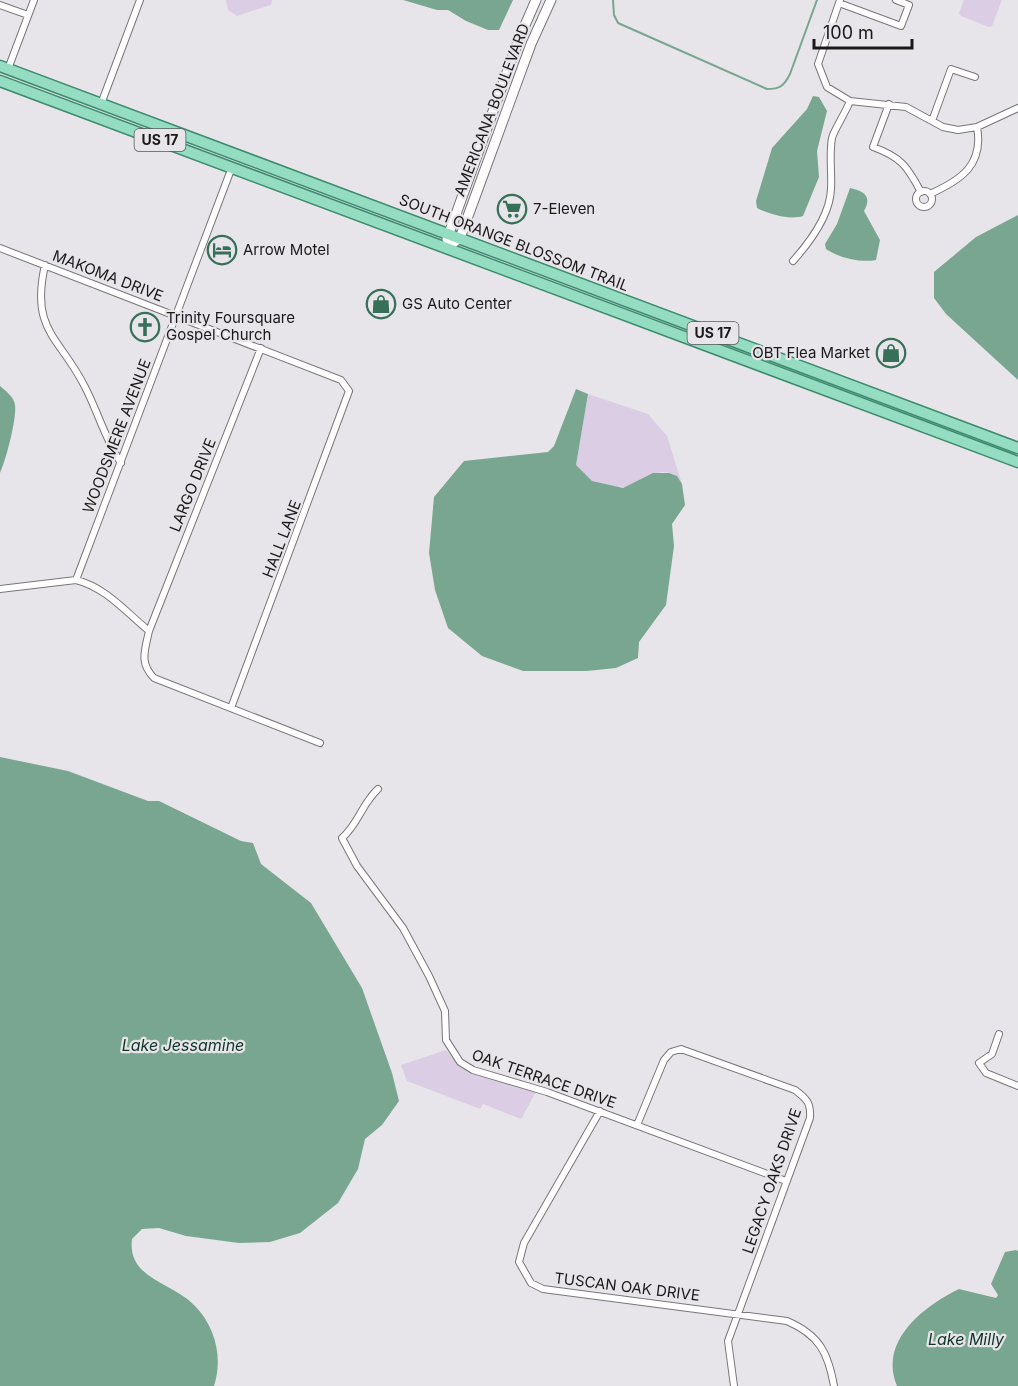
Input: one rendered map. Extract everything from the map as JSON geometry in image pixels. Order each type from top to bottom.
[{"type":"main road","name":"AMERICANA BOULEVARD","points":[[446,248],[447,233],[519,39],[536,0]]},
{"type":"main road","name":"AMERICANA BOULEVARD","points":[[460,238],[531,44],[551,0]]},
{"type":"main road","name":"SOUTH ORANGE BLOSSOM TRAIL","points":[[4,68],[1018,448]]},
{"type":"main road","name":"SOUTH ORANGE BLOSSOM TRAIL","points":[[0,81],[1018,462]]},
{"type":"main road","points":[[76,109],[101,104]]},
{"type":"main road","points":[[108,121],[114,116],[130,115]]},
{"type":"main road","points":[[446,248],[460,238]]},
{"type":"main road","points":[[732,355],[747,357],[760,351]]},
{"type":"main road","points":[[861,404],[874,398],[889,399]]},
{"type":"street","points":[[4,68],[34,0]]},
{"type":"street","points":[[101,104],[140,0]]},
{"type":"street","points":[[896,0],[909,5],[901,26],[840,2],[819,64],[827,87],[850,101],[906,107],[932,121],[958,130],[977,127],[1018,108]]},
{"type":"street","points":[[0,2],[28,15]]},
{"type":"street","points":[[519,39],[531,44]]},
{"type":"street","points":[[932,121],[951,69],[975,77]]},
{"type":"street","points":[[793,261],[809,243],[825,211],[831,190],[829,156],[833,134],[843,121],[850,101]]},
{"type":"street","points":[[889,104],[873,147],[893,154],[901,161],[909,169],[921,192],[930,194],[956,183],[969,169],[980,142],[977,127]]},
{"type":"street","points":[[489,121],[501,126]]},
{"type":"street","name":"WOODSMERE AVENUE","points":[[76,580],[232,167]]},
{"type":"street","points":[[921,192],[916,198],[918,204],[923,207],[931,203],[930,194]]},
{"type":"street","name":"MAKOMA DRIVE","points":[[0,248],[176,314],[341,380]]},
{"type":"street","points":[[45,265],[40,299],[46,325],[51,338],[85,387],[111,448],[121,463]]},
{"type":"street","name":"LARGO DRIVE","points":[[261,348],[149,631],[143,657],[145,669],[154,678],[320,743]]},
{"type":"street","name":"HALL LANE","points":[[231,708],[348,397],[349,391],[341,380]]},
{"type":"street","points":[[0,589],[76,580],[99,588],[149,631]]},
{"type":"street","name":"OAK TERRACE DRIVE","points":[[378,789],[366,800],[355,826],[342,838],[357,866],[381,895],[403,928],[429,976],[445,1011],[446,1040],[460,1062],[472,1070],[547,1092],[786,1181]]},
{"type":"street","points":[[999,1034],[992,1054],[979,1063],[986,1073],[1018,1086]]},
{"type":"street","name":"LEGACY OAKS DRIVE","points":[[637,1125],[664,1060],[671,1052],[681,1049],[795,1090],[806,1098],[810,1106],[810,1118],[728,1341],[734,1386]]},
{"type":"street","name":"TUSCAN OAK DRIVE","points":[[600,1111],[524,1244],[519,1262],[523,1273],[531,1283],[543,1289],[737,1314]]},
{"type":"street","points":[[737,1314],[787,1321],[803,1329],[818,1342],[829,1360],[834,1386]]},
{"type":"shaded area","points":[[226,0],[272,0],[271,5],[237,16],[228,10]]},
{"type":"shaded area","points":[[964,0],[1002,0],[992,26],[989,27],[961,16],[959,13]]},
{"type":"shaded area","points":[[588,394],[648,414],[667,436],[682,484],[675,476],[662,472],[625,487],[599,484],[588,479],[576,465]]},
{"type":"shaded area","points":[[446,1050],[464,1067],[475,1073],[536,1092],[521,1119],[483,1104],[480,1109],[407,1081],[401,1065]]},
{"type":"water","points":[[403,0],[513,0],[499,30],[488,30],[448,10],[437,10]]},
{"type":"water","points":[[813,96],[819,97],[827,111],[817,151],[819,177],[803,216],[780,216],[768,213],[757,208],[756,201],[772,148],[807,109]]},
{"type":"water","points":[[850,188],[866,195],[867,202],[864,211],[880,240],[876,260],[850,259],[826,249],[825,244],[837,224]]},
{"type":"water","points":[[1018,215],[1018,380],[946,314],[934,298],[934,272],[976,237]]},
{"type":"water","points":[[0,386],[13,399],[15,411],[0,473]]},
{"type":"water","points":[[576,389],[588,394],[576,465],[592,481],[623,488],[653,473],[669,473],[677,476],[682,484],[685,505],[672,524],[674,546],[666,605],[639,642],[638,658],[616,668],[587,671],[523,671],[482,656],[448,628],[435,590],[429,553],[434,497],[464,461],[548,452],[554,446]]},
{"type":"water","name":"Lake Jessamine","points":[[0,757],[68,771],[148,801],[159,801],[241,841],[253,843],[261,864],[311,903],[362,988],[392,1073],[399,1101],[382,1125],[365,1139],[358,1169],[338,1203],[300,1233],[270,1242],[239,1243],[186,1236],[159,1228],[142,1229],[132,1239],[132,1252],[136,1263],[153,1278],[185,1297],[208,1323],[216,1343],[218,1365],[214,1386],[0,1386]]},
{"type":"water","name":"Lake Milly","points":[[1018,1251],[1018,1386],[897,1386],[893,1370],[894,1354],[899,1340],[908,1327],[932,1305],[959,1289],[996,1298],[998,1295],[991,1284],[1005,1252]]},
{"type":"waterway","points":[[613,0],[614,15],[618,23],[767,89],[781,86],[788,78],[817,0]]},
{"type":"place","name":"7-Eleven","points":[[512,209]]},
{"type":"place","name":"Arrow Motel","points":[[222,250]]},
{"type":"place","name":"GS Auto Center","points":[[381,304]]},
{"type":"place","name":"Trinity Foursquare Gospel Church","points":[[145,327]]},
{"type":"place","name":"OBT Flea Market","points":[[891,353]]}]
